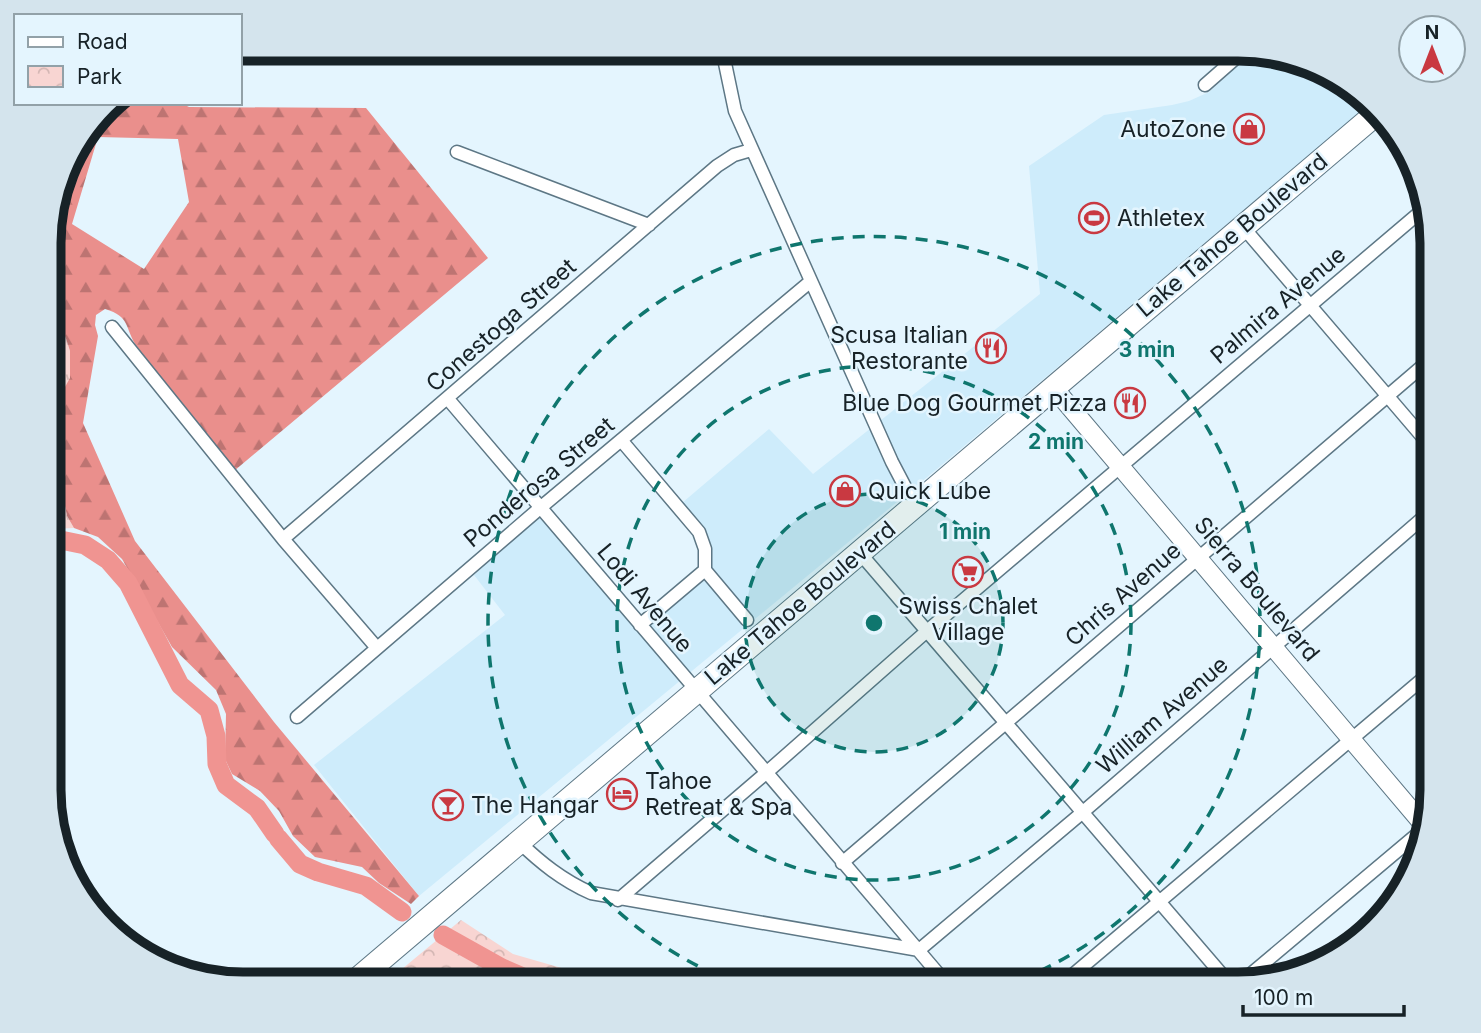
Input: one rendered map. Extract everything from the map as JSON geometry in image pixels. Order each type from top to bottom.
[{"type":"highway","name":"Lake Tahoe Boulevard","points":[[367,971],[1370,119]]},
{"type":"street","points":[[724,61],[734,111],[915,506]]},
{"type":"street","points":[[1205,86],[1232,62]]},
{"type":"street","name":"Conestoga Street","points":[[283,539],[717,166],[734,155],[751,149]]},
{"type":"street","points":[[457,152],[649,225]]},
{"type":"street","name":"Palmira Avenue","points":[[618,900],[927,631],[1417,215]]},
{"type":"street","points":[[1243,227],[1419,433]]},
{"type":"street","name":"Ponderosa Street","points":[[297,717],[540,508],[811,281]]},
{"type":"street","points":[[112,327],[283,539],[377,648]]},
{"type":"street","name":"Chris Avenue","points":[[842,863],[1419,369]]},
{"type":"street","name":"Sierra Boulevard","points":[[1053,387],[1417,817]]},
{"type":"street","name":"Lodi Avenue","points":[[448,399],[937,972]]},
{"type":"street","points":[[621,440],[699,532],[705,549],[705,570],[747,620]]},
{"type":"street","name":"William Avenue","points":[[919,950],[1083,813],[1419,521]]},
{"type":"street","points":[[859,552],[1220,972]]},
{"type":"street","points":[[640,625],[705,570]]},
{"type":"street","points":[[1076,972],[1419,682]]},
{"type":"street","points":[[1255,970],[1414,837]]},
{"type":"street","points":[[518,841],[544,866],[567,882],[591,893],[618,900],[919,950]]},
{"type":"shaded area","points":[[1242,62],[1261,63],[1285,67],[1307,75],[1349,99],[1361,111],[937,469],[419,896],[314,765],[505,615],[474,575],[540,512],[638,631],[709,569],[682,503],[769,429],[813,474],[1040,294],[1029,166],[1104,115],[1172,105],[1209,92]]},
{"type":"green space","points":[[124,105],[366,108],[488,258],[234,471],[137,347],[123,319],[105,309],[96,315],[98,336],[83,423],[135,541],[274,722],[419,896],[411,904],[379,883],[362,867],[315,857],[293,836],[279,811],[260,791],[232,774],[225,759],[226,714],[216,690],[172,647],[122,559],[98,537],[74,528],[67,516],[61,488],[61,394],[70,378],[70,351],[61,324],[61,243],[67,196],[92,142]],"holes":[[[98,137],[178,139],[189,202],[144,269],[72,224]]]},
{"type":"green space","points":[[61,324],[70,351],[70,379],[61,394]]},
{"type":"green space","points":[[61,488],[67,516],[74,528],[62,529]]},
{"type":"green space","points":[[461,920],[513,954],[575,971],[399,971]]},
{"type":"waterway","points":[[62,540],[85,545],[108,560],[128,583],[180,685],[209,710],[216,736],[217,764],[226,785],[257,808],[275,834]]},
{"type":"waterway","points":[[278,838],[300,864],[366,886],[402,912]]},
{"type":"waterway","points":[[443,935],[510,971]]},
{"type":"place","name":"AutoZone","points":[[1249,129]]},
{"type":"place","name":"Athletex","points":[[1094,218]]},
{"type":"place","name":"Scusa Italian Restorante","points":[[991,348]]},
{"type":"place","name":"Blue Dog Gourmet Pizza","points":[[1130,403]]},
{"type":"place","name":"Quick Lube","points":[[845,491]]},
{"type":"place","name":"Swiss Chalet Village","points":[[968,572]]},
{"type":"place","name":"Tahoe Retreat & Spa","points":[[622,794]]},
{"type":"place","name":"The Hangar","points":[[448,805]]}]
